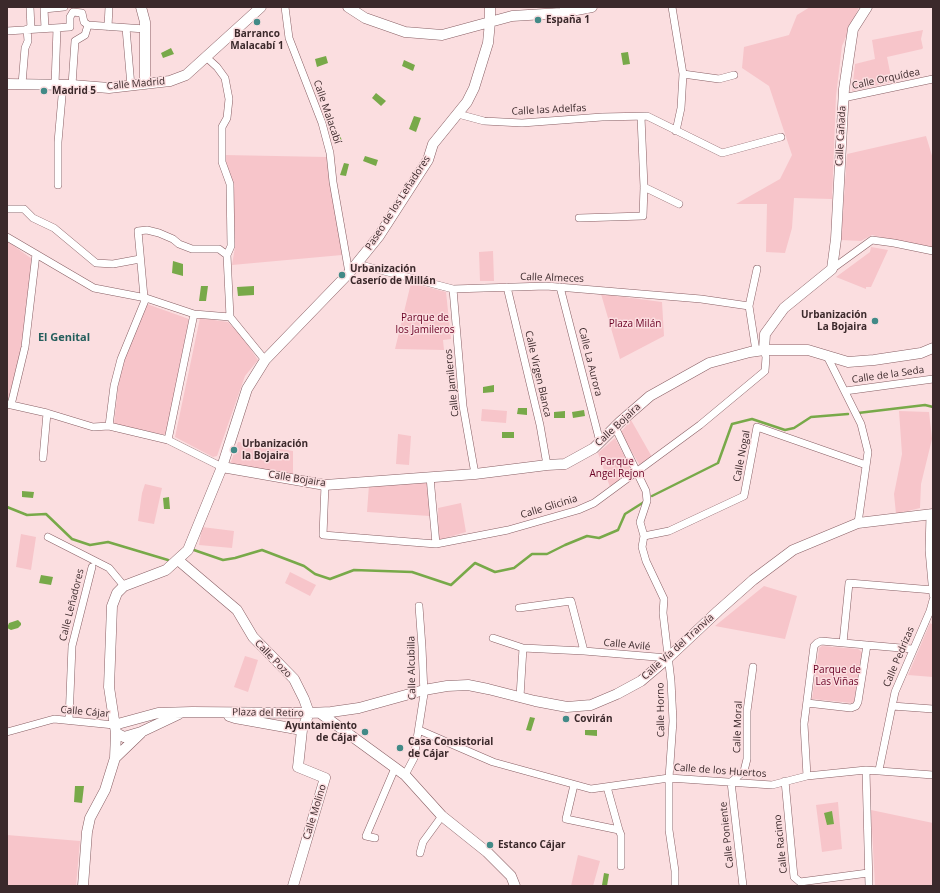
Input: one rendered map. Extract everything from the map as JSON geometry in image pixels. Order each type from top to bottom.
[{"type":"street","points":[[22,84],[25,48],[28,41],[30,7]]},
{"type":"street","points":[[7,31],[70,27],[70,10],[64,7],[44,9],[45,28]]},
{"type":"street","points":[[108,27],[109,7]]},
{"type":"street","points":[[141,7],[145,29],[145,84]]},
{"type":"street","name":"Calle Madrid","points":[[7,84],[109,88],[170,82],[186,75],[261,7]]},
{"type":"street","name":"Calle Malacabí","points":[[285,7],[289,38],[322,123],[330,153],[333,182],[349,273]]},
{"type":"street","points":[[348,7],[365,18],[406,32],[442,35],[512,16],[592,7]]},
{"type":"street","name":"Paseo de los Leñadores","points":[[124,586],[166,570],[188,550],[222,467],[247,389],[266,360],[349,273],[379,236],[428,160],[433,144],[467,102],[474,88],[488,43],[490,7]]},
{"type":"street","points":[[672,7],[683,74],[681,108],[676,131]]},
{"type":"street","name":"Calle Cañada","points":[[832,269],[836,239],[843,98],[853,29],[868,7]]},
{"type":"street","points":[[70,17],[73,12],[82,10],[84,22],[88,25],[145,29]]},
{"type":"street","points":[[58,185],[58,142],[63,85],[75,41],[85,36],[88,25]]},
{"type":"street","points":[[57,28],[63,85]]},
{"type":"street","points":[[126,28],[131,86]]},
{"type":"street","points":[[206,57],[217,67],[225,78],[229,99],[227,118],[222,127],[222,162],[230,184],[231,246],[227,255],[230,317],[266,360]]},
{"type":"street","points":[[683,74],[719,79],[734,75]]},
{"type":"street","name":"Calle Orquídea","points":[[843,98],[933,79]]},
{"type":"street","name":"Calle las Adelfas","points":[[458,114],[484,121],[522,123],[602,117],[648,116],[722,153],[781,137]]},
{"type":"street","points":[[579,218],[643,216],[644,187],[641,117]]},
{"type":"street","points":[[644,187],[679,204]]},
{"type":"street","points":[[7,209],[24,209],[33,218],[54,228],[96,263],[113,264],[140,259]]},
{"type":"street","points":[[109,426],[114,386],[121,359],[145,297],[138,231],[148,230],[159,233],[192,249],[219,249],[227,255]]},
{"type":"street","points":[[7,237],[94,288],[145,297],[194,314],[230,317]]},
{"type":"street","points":[[760,350],[765,334],[784,308],[832,269],[872,240],[933,251]]},
{"type":"street","points":[[36,254],[25,347],[9,404],[48,413],[93,427],[109,426],[168,440],[222,467]]},
{"type":"street","name":"Calle Almeces","points":[[357,264],[453,289],[560,287],[701,299],[749,306]]},
{"type":"street","points":[[757,269],[749,306],[760,350]]},
{"type":"street","name":"Calle Virgen Blanca","points":[[507,287],[540,425],[547,465]]},
{"type":"street","name":"Calle La Aurora","points":[[560,287],[600,442]]},
{"type":"street","name":"Calle Jamileros","points":[[453,289],[463,406],[475,474]]},
{"type":"street","points":[[168,440],[194,314]]},
{"type":"street","name":"Calle Bojaira","points":[[222,467],[325,485],[475,474],[566,464],[594,448],[650,396],[709,364],[760,350],[808,350],[848,362],[921,353],[933,348]]},
{"type":"street","name":"Calle Glicinia","points":[[325,485],[322,535],[436,544],[508,530],[578,510],[594,503],[700,425],[765,372],[766,357],[760,350]]},
{"type":"street","points":[[827,356],[860,424],[868,452],[858,523]]},
{"type":"street","name":"Calle de la Seda","points":[[845,391],[933,379]]},
{"type":"street","points":[[43,458],[48,413]]},
{"type":"street","name":"Calle Nogal","points":[[644,536],[669,531],[744,496],[757,426],[866,465]]},
{"type":"street","name":"Calle Horno","points":[[615,427],[646,490],[647,501],[640,522],[644,536],[642,547],[646,561],[664,599],[663,614],[671,681],[673,721],[669,778],[669,830],[675,871],[674,886]]},
{"type":"street","points":[[430,477],[436,544]]},
{"type":"street","points":[[932,514],[929,550],[933,595]]},
{"type":"street","name":"Calle Vía del Tranvía","points":[[309,713],[359,708],[424,690],[447,686],[468,685],[567,707],[591,705],[628,689],[641,680],[668,658],[753,580],[793,550],[858,523],[932,514]]},
{"type":"street","points":[[48,537],[109,568],[124,586],[117,593],[112,606],[109,687],[114,724],[115,758],[105,790],[90,818],[87,832],[83,886]]},
{"type":"street","name":"Calle Pozo","points":[[178,560],[237,610],[253,637],[294,680],[304,699],[309,713]]},
{"type":"street","name":"Calle Leñadores","points":[[69,720],[72,646],[92,567]]},
{"type":"street","points":[[842,643],[849,583],[933,590]]},
{"type":"street","name":"Calle Pedrizas","points":[[879,770],[895,692],[912,649],[931,613],[933,600]]},
{"type":"street","points":[[519,608],[571,601],[584,651]]},
{"type":"street","name":"Calle Alcubilla","points":[[405,775],[414,758],[424,690],[419,606]]},
{"type":"street","name":"Calle Avilé","points":[[493,638],[523,648],[584,651],[668,658]]},
{"type":"street","points":[[807,776],[804,724],[814,646],[821,641],[912,649]]},
{"type":"street","points":[[806,703],[851,708],[855,707],[858,702],[867,645]]},
{"type":"street","points":[[520,697],[523,648]]},
{"type":"street","name":"Calle Moral","points":[[731,782],[744,771],[747,759],[747,711],[753,667]]},
{"type":"street","points":[[892,706],[933,709]]},
{"type":"street","name":"Plaza del Retiro","points":[[114,724],[117,718],[120,719],[158,713],[221,712],[309,713],[302,730],[235,718],[221,712]]},
{"type":"street","points":[[114,724],[124,737],[141,732],[181,713]]},
{"type":"street","points":[[320,713],[405,775],[442,816],[487,852],[511,876],[515,886]]},
{"type":"street","name":"Calle Cájar","points":[[7,732],[54,719],[114,724]]},
{"type":"street","name":"Calle Molino","points":[[293,886],[325,778],[298,767],[302,730]]},
{"type":"street","name":"Calle de los Huertos","points":[[419,730],[493,762],[591,789],[669,778],[772,785],[807,776],[866,770],[933,775]]},
{"type":"street","points":[[115,758],[141,732]]},
{"type":"street","points":[[375,838],[366,836],[395,768]]},
{"type":"street","points":[[866,770],[869,886]]},
{"type":"street","name":"Calle Poniente","points":[[731,782],[743,886]]},
{"type":"street","name":"Calle Racimo","points":[[785,782],[794,877],[800,882],[868,873]]},
{"type":"street","points":[[574,785],[566,819],[618,830]]},
{"type":"street","points":[[607,786],[618,830],[621,835],[621,866]]},
{"type":"street","points":[[420,853],[423,842],[442,816]]},
{"type":"green space","points":[[810,7],[859,7],[842,46],[836,96],[832,199],[794,198],[792,228],[785,253],[766,252],[767,204],[736,204],[780,179],[792,155],[769,86],[742,68],[744,47],[789,35],[797,15]]},
{"type":"green space","points":[[923,30],[921,39],[922,49],[887,57],[892,82],[852,91],[855,64],[875,59],[872,40]]},
{"type":"green space","points":[[926,136],[933,159],[933,249],[872,235],[861,241],[841,240],[847,154]]},
{"type":"green space","points":[[224,155],[327,157],[342,255],[232,265],[235,247],[233,184]]},
{"type":"green space","points":[[7,241],[32,259],[21,350],[8,401]]},
{"type":"green space","points":[[871,247],[888,250],[871,287],[866,287],[866,289],[836,277],[870,252]]},
{"type":"green space","points":[[493,251],[494,281],[480,281],[479,252]]},
{"type":"green space","name":"Parque de los Jamileros","points":[[411,283],[446,292],[451,339],[443,340],[444,350],[395,349]]},
{"type":"green space","name":"Plaza Milán","points":[[601,294],[662,302],[664,336],[620,359]]},
{"type":"green space","points":[[147,304],[189,319],[166,435],[114,424],[119,380],[125,356]]},
{"type":"green space","points":[[200,318],[228,322],[241,335],[258,360],[245,376],[217,456],[213,457],[175,437]]},
{"type":"green space","points":[[482,409],[507,411],[506,423],[481,421]]},
{"type":"green space","points":[[899,411],[929,412],[932,439],[921,484],[920,508],[896,514],[894,494],[902,454]]},
{"type":"green space","name":"Parque Angel Rejon","points":[[631,420],[652,457],[641,467],[620,433]]},
{"type":"green space","points":[[398,434],[411,436],[409,465],[396,464]]},
{"type":"green space","name":"Parque Angel Rejon","points":[[615,438],[633,472],[610,487],[598,453]]},
{"type":"green space","points":[[238,442],[293,451],[293,477],[229,467]]},
{"type":"green space","points":[[427,482],[430,516],[367,512],[369,485]]},
{"type":"green space","points":[[145,484],[162,488],[154,524],[138,521],[142,493]]},
{"type":"green space","points":[[461,503],[466,532],[439,540],[438,508]]},
{"type":"green space","points":[[202,527],[234,531],[232,548],[199,545]]},
{"type":"green space","points":[[21,534],[36,537],[31,570],[16,567]]},
{"type":"green space","points":[[290,572],[316,585],[310,596],[285,583]]},
{"type":"green space","points":[[764,586],[797,596],[785,639],[715,626]]},
{"type":"green space","points":[[930,623],[933,625],[933,677],[908,675]]},
{"type":"green space","name":"Parque de Las Viñas","points":[[822,646],[858,649],[862,652],[854,702],[812,699],[819,648]]},
{"type":"green space","points":[[245,656],[258,660],[248,692],[234,687]]},
{"type":"green space","points":[[838,802],[842,849],[822,852],[816,805]]},
{"type":"green space","points":[[871,810],[933,823],[933,886],[875,886]]},
{"type":"green space","points":[[7,835],[80,841],[76,886],[7,886]]},
{"type":"green space","points":[[578,855],[600,861],[593,886],[571,886]]},
{"type":"shaded area","points":[[171,48],[174,54],[163,58],[161,53]]},
{"type":"shaded area","points":[[628,52],[630,64],[623,65],[621,53]]},
{"type":"shaded area","points":[[326,56],[328,63],[317,67],[315,59]]},
{"type":"shaded area","points":[[404,60],[415,65],[413,71],[402,66]]},
{"type":"shaded area","points":[[376,93],[386,101],[381,106],[372,98]]},
{"type":"shaded area","points":[[414,116],[421,118],[416,132],[409,129]]},
{"type":"shaded area","points":[[337,131],[342,140],[336,143],[331,134]]},
{"type":"shaded area","points":[[365,156],[378,160],[376,166],[363,161]]},
{"type":"shaded area","points":[[344,163],[349,164],[346,176],[340,175]]},
{"type":"shaded area","points":[[173,261],[183,264],[183,276],[172,273]]},
{"type":"shaded area","points":[[201,286],[208,286],[206,301],[199,301]]},
{"type":"shaded area","points":[[254,286],[254,295],[238,296],[237,287]]},
{"type":"shaded area","points":[[494,385],[494,392],[483,393],[483,387]]},
{"type":"shaded area","points":[[518,408],[527,408],[527,415],[517,414]]},
{"type":"shaded area","points":[[584,410],[585,416],[573,418],[572,412]]},
{"type":"shaded area","points":[[565,411],[565,418],[554,418],[554,412]]},
{"type":"shaded area","points":[[502,432],[514,432],[514,438],[502,438]]},
{"type":"shaded area","points":[[22,491],[34,492],[33,498],[22,497]]},
{"type":"shaded area","points":[[169,497],[170,509],[164,509],[163,498]]},
{"type":"shaded area","points":[[41,575],[53,577],[51,585],[39,583]]},
{"type":"shaded area","points":[[18,620],[21,625],[18,628],[11,630],[7,628],[9,623]]},
{"type":"shaded area","points":[[530,717],[535,718],[531,731],[526,730]]},
{"type":"shaded area","points":[[585,730],[597,730],[597,736],[585,735]]},
{"type":"shaded area","points":[[75,786],[84,786],[82,803],[74,802]]},
{"type":"shaded area","points":[[832,811],[834,824],[827,825],[824,813]]},
{"type":"shaded area","points":[[604,873],[609,874],[607,886],[602,885]]},
{"type":"waterway","points":[[858,413],[925,405],[933,407]]},
{"type":"waterway","points":[[652,496],[718,463],[732,424],[752,419],[785,430],[794,428],[811,417],[848,414]]},
{"type":"waterway","points":[[191,549],[223,560],[262,550],[304,566],[315,574],[330,579],[354,570],[412,572],[451,585],[475,563],[495,572],[514,568],[532,554],[547,554],[587,536],[599,538],[618,530],[625,514],[644,502]]},
{"type":"waterway","points":[[7,507],[27,515],[46,514],[72,539],[90,545],[108,542],[168,560]]},
{"type":"place","name":"España 1","points":[[538,20]]},
{"type":"place","name":"Barranco Malacabí 1","points":[[257,22]]},
{"type":"place","name":"Madrid 5","points":[[44,91]]},
{"type":"place","name":"Urbanización Caserío de Millán","points":[[342,275]]},
{"type":"place","name":"Urbanización La Bojaira","points":[[875,321]]},
{"type":"place","name":"Urbanización la Bojaira","points":[[234,450]]},
{"type":"place","name":"Covirán","points":[[566,719]]},
{"type":"place","name":"Ayuntamiento de Cájar","points":[[365,732]]},
{"type":"place","name":"Casa Consistorial de Cájar","points":[[400,748]]},
{"type":"place","name":"Estanco Cájar","points":[[490,845]]},
{"type":"district","name":"El Genital","points":[[64,338]]}]
